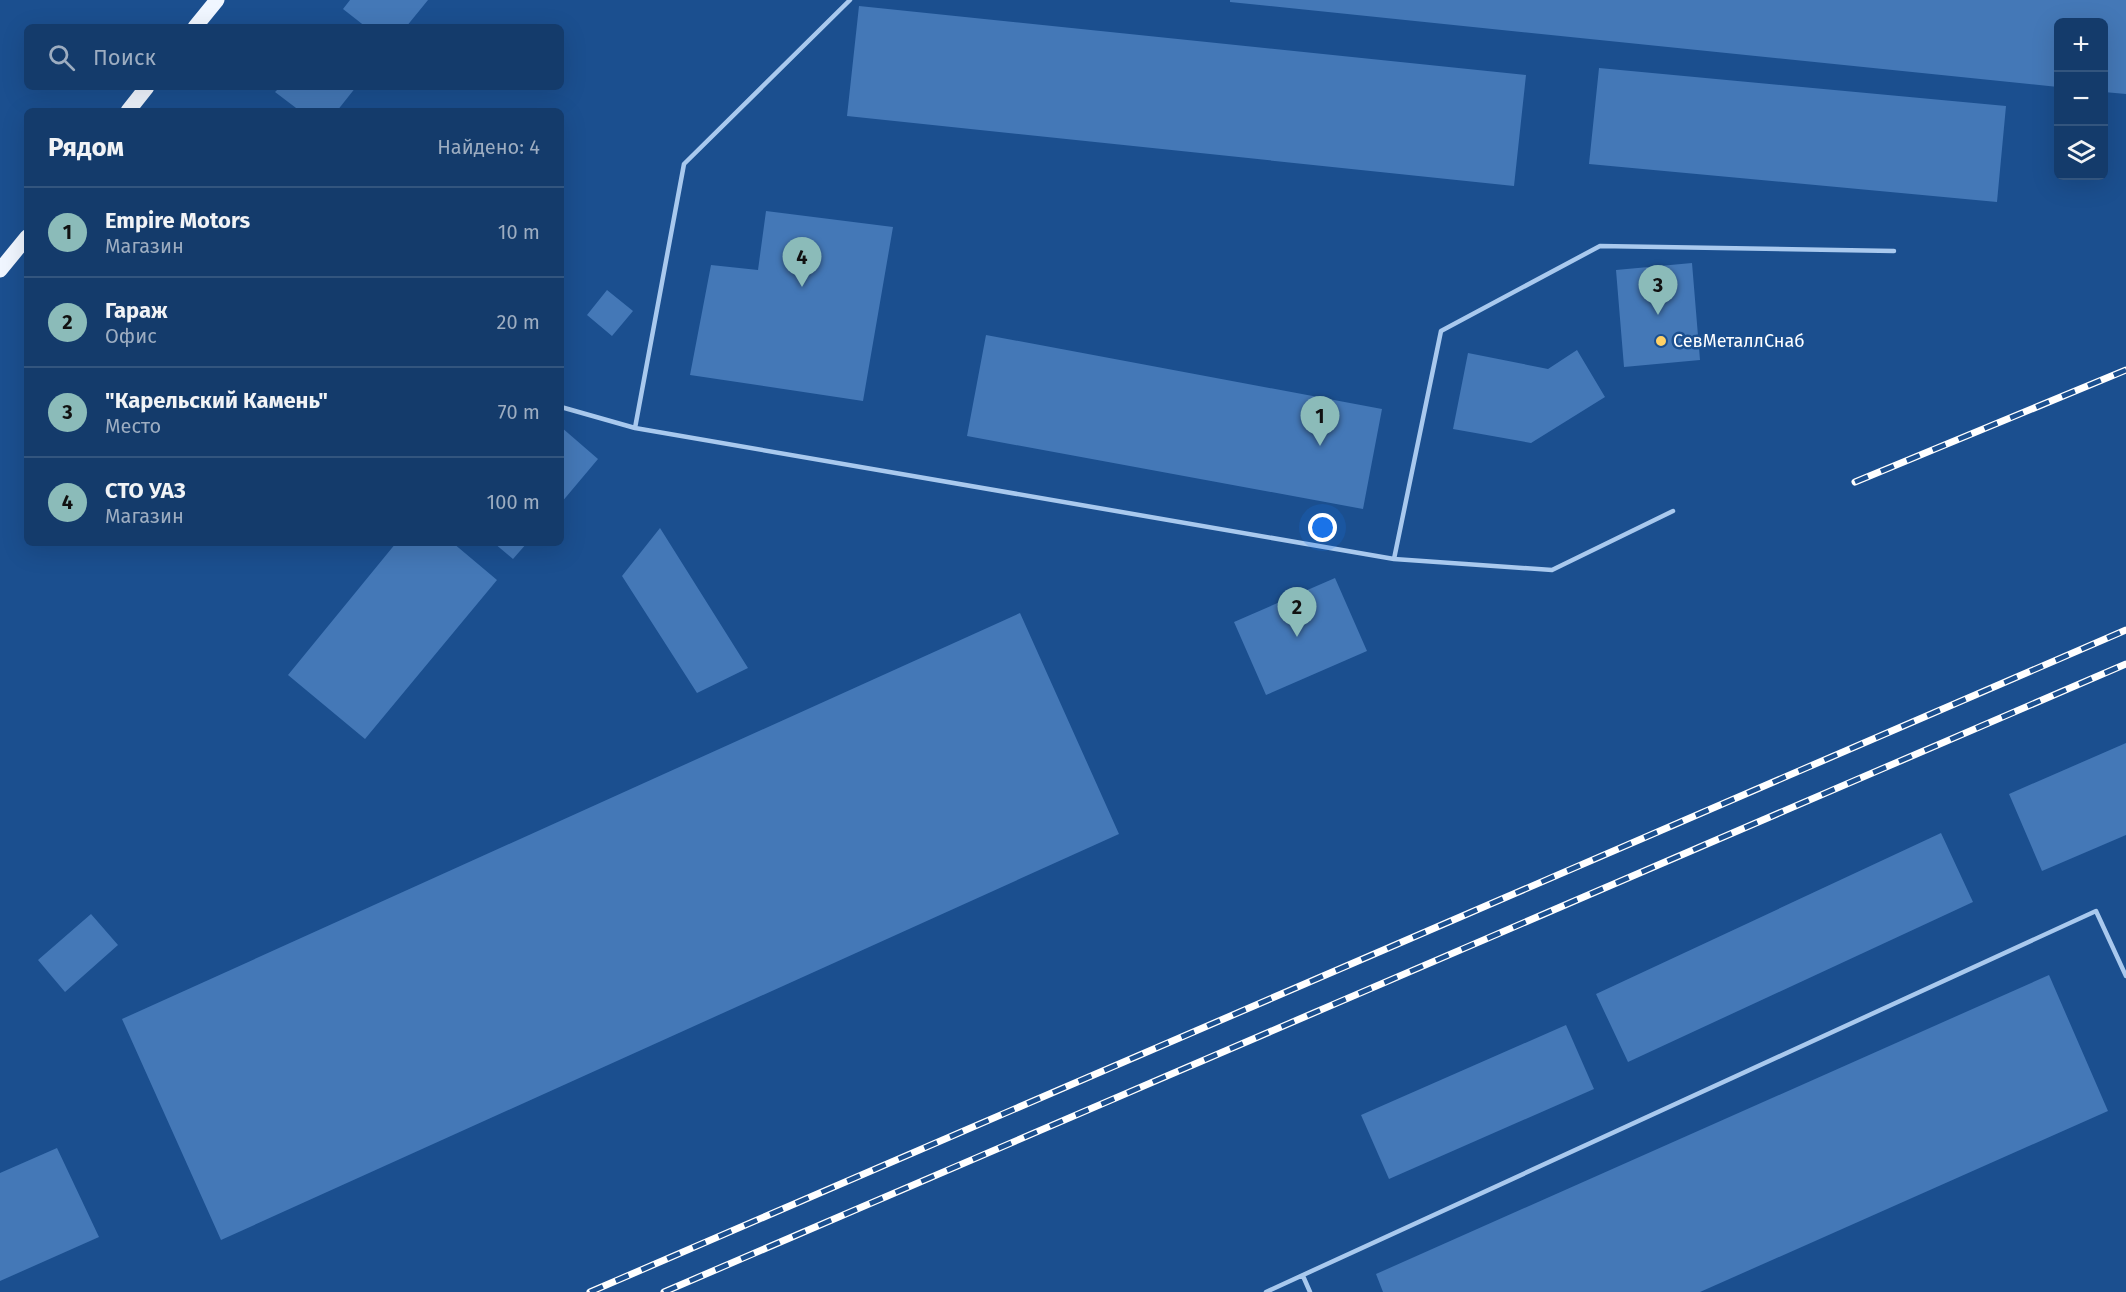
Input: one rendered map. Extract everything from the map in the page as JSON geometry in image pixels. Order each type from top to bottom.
[{"type":"main road","points":[[197,24],[217,0]]},
{"type":"main road","points":[[130,108],[145,90]]},
{"type":"main road","points":[[0,270],[24,241]]},
{"type":"lane","points":[[635,428],[684,164],[850,0]]},
{"type":"lane","points":[[1394,559],[1440,331],[1600,246],[1894,251]]},
{"type":"lane","points":[[564,408],[635,428],[1394,559],[1552,570],[1673,511]]},
{"type":"lane","points":[[1266,1292],[2096,911],[2126,976]]},
{"type":"lane","points":[[1303,1276],[1310,1292]]},
{"type":"building","points":[[350,0],[428,0],[408,24],[362,24],[343,9]]},
{"type":"building","points":[[1230,0],[2126,0],[2126,94],[2108,92],[2108,18],[2054,18],[2054,87],[1230,2]]},
{"type":"building","points":[[859,6],[1526,75],[1514,186],[847,116]]},
{"type":"building","points":[[1599,68],[2006,106],[1997,202],[1589,164]]},
{"type":"building","points":[[277,90],[354,90],[339,108],[296,108],[275,92]]},
{"type":"building","points":[[766,211],[893,227],[863,401],[690,375],[711,265],[758,270]]},
{"type":"building","points":[[1692,263],[1700,360],[1624,367],[1616,270]]},
{"type":"building","points":[[607,290],[633,311],[612,336],[587,315]]},
{"type":"building","points":[[986,335],[1382,409],[1363,509],[967,436]]},
{"type":"building","points":[[1577,350],[1605,397],[1531,443],[1453,429],[1468,353],[1548,369]]},
{"type":"building","points":[[564,430],[598,459],[564,499]]},
{"type":"building","points":[[660,528],[748,668],[697,693],[622,576]]},
{"type":"building","points":[[394,546],[457,546],[497,580],[365,739],[288,675]]},
{"type":"building","points":[[498,546],[524,546],[513,559]]},
{"type":"building","points":[[1335,578],[1367,651],[1266,695],[1234,622]]},
{"type":"building","points":[[1020,613],[1119,834],[221,1240],[122,1019]]},
{"type":"building","points":[[2126,743],[2126,835],[2042,871],[2009,794]]},
{"type":"building","points":[[1941,833],[1973,902],[1628,1062],[1596,994]]},
{"type":"building","points":[[91,914],[118,945],[65,992],[38,960]]},
{"type":"building","points":[[2049,975],[2108,1111],[1700,1292],[1383,1292],[1376,1274]]},
{"type":"building","points":[[1566,1025],[1594,1089],[1389,1179],[1361,1115]]},
{"type":"building","points":[[57,1148],[99,1237],[0,1281],[0,1173]]},
{"type":"railway","points":[[1855,482],[2126,370]]},
{"type":"railway","points":[[590,1292],[2126,630]]},
{"type":"railway","points":[[664,1292],[2126,664]]},
{"type":"place","name":"СТО УАЗ","points":[[802,287]]},
{"type":"place","name":"\"Карельский Камень\"","points":[[1658,315]]},
{"type":"place","name":"СевМеталлСнаб","points":[[1661,341]]},
{"type":"place","name":"Empire Motors","points":[[1320,446]]},
{"type":"place","name":"Гараж","points":[[1297,637]]}]
